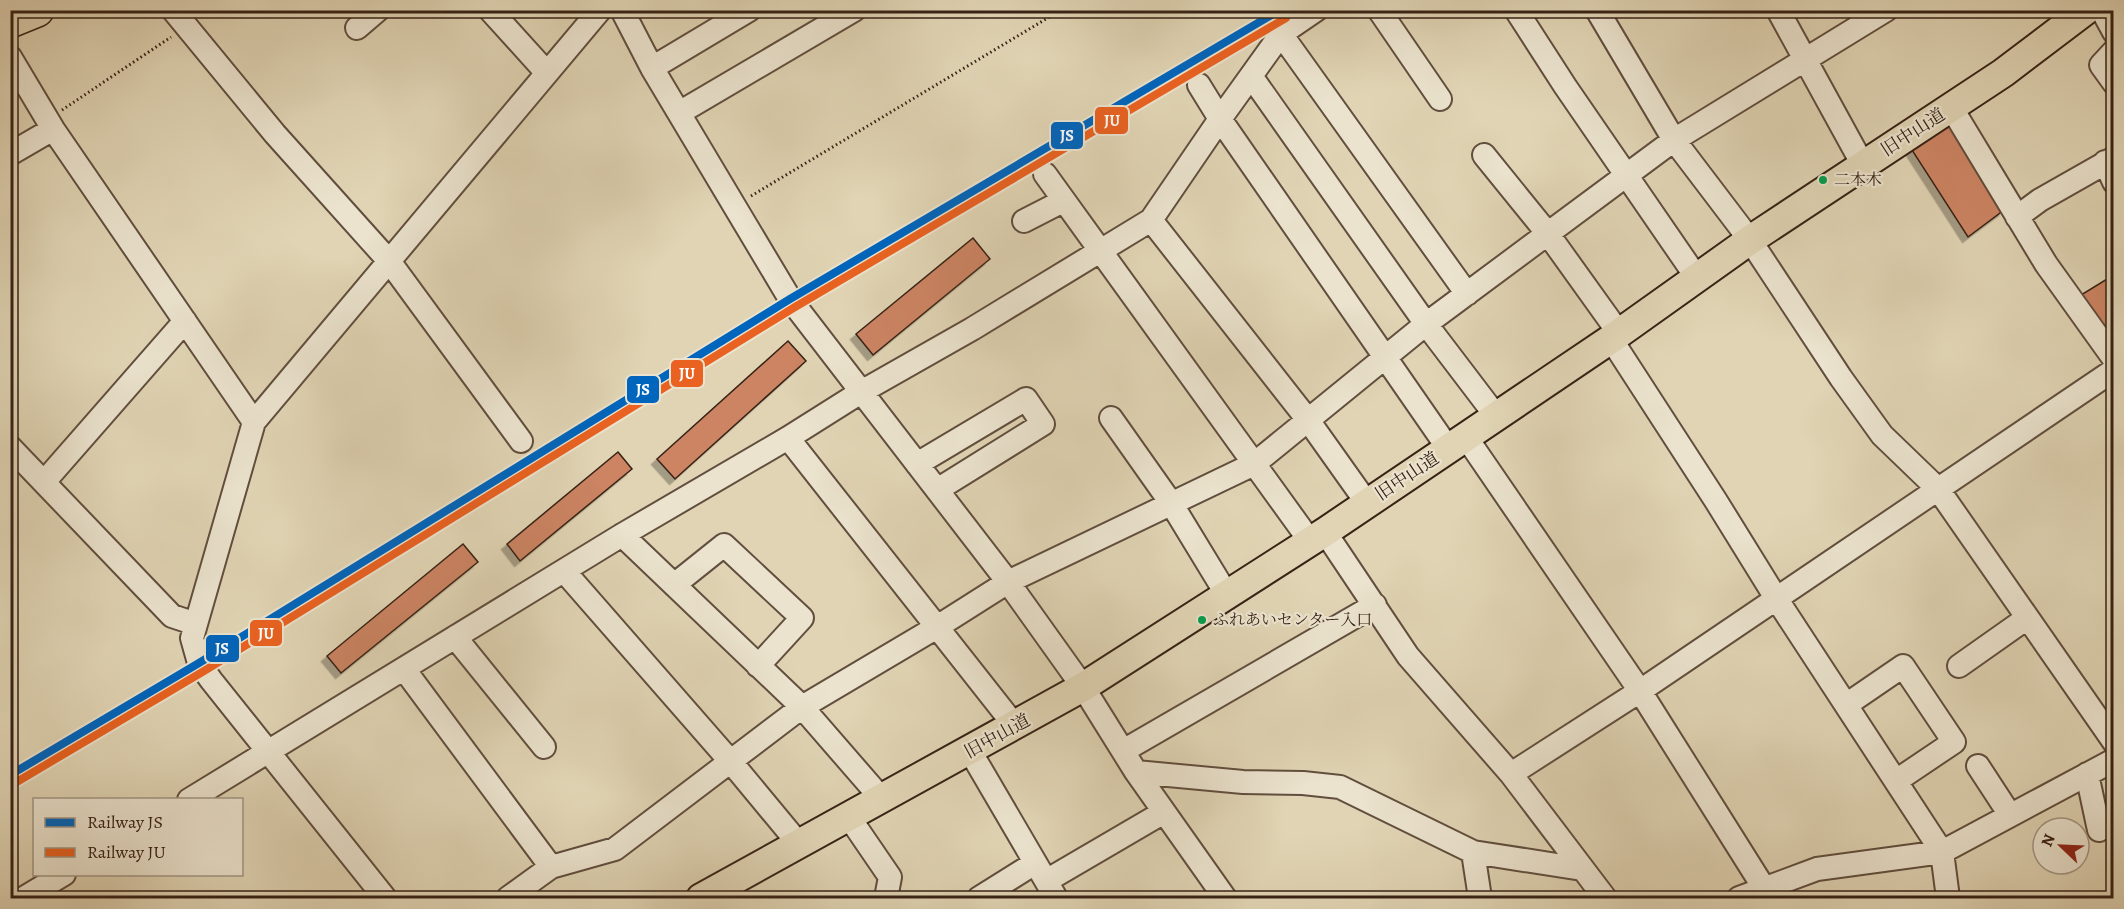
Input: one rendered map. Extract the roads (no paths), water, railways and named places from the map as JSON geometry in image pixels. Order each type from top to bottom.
[{"type":"highway","points":[[10,21],[37,10]]},
{"type":"main road","name":"旧中山道","points":[[711,896],[799,844],[1083,687],[1227,595],[1496,417],[1750,240],[2003,73],[2086,10]]},
{"type":"street","points":[[357,28],[378,10]]},
{"type":"street","points":[[490,10],[547,73]]},
{"type":"street","points":[[385,898],[211,680],[200,663],[192,643],[196,624],[254,422],[600,10]]},
{"type":"street","points":[[622,10],[652,68],[790,299],[1008,582],[1083,687],[1136,772],[1226,898]]},
{"type":"street","points":[[652,68],[749,10]]},
{"type":"street","points":[[679,113],[854,10]]},
{"type":"street","points":[[192,798],[622,535],[1152,220],[1281,34],[1316,10]]},
{"type":"street","points":[[1379,10],[1440,99]]},
{"type":"street","points":[[1516,10],[1697,278]]},
{"type":"street","points":[[1597,10],[1674,141],[1750,240],[1841,378],[1882,435],[1938,489],[2114,742]]},
{"type":"street","points":[[1778,10],[1863,165]]},
{"type":"street","points":[[508,898],[551,867],[615,849],[802,707],[1008,582],[1254,464],[1426,324],[1674,141],[1886,10]]},
{"type":"street","points":[[2102,10],[2114,32]]},
{"type":"street","points":[[180,19],[275,134],[388,261],[521,441]]},
{"type":"street","points":[[1281,34],[1467,294]]},
{"type":"street","points":[[2114,51],[2101,65],[2114,83]]},
{"type":"street","points":[[10,57],[51,124],[254,422]]},
{"type":"street","points":[[1251,76],[1426,324],[1496,417]]},
{"type":"street","points":[[1199,85],[1220,119],[1386,358],[1457,443],[1640,691],[1775,889]]},
{"type":"street","points":[[1951,107],[2046,264],[2114,359]]},
{"type":"street","points":[[10,154],[51,124]]},
{"type":"street","points":[[1484,155],[1548,234],[1615,336],[1776,598],[1942,852],[1948,898]]},
{"type":"street","points":[[2017,217],[2040,200],[2111,167]]},
{"type":"street","points":[[1045,174],[1254,464],[1375,604],[1408,656],[1511,774],[1605,898]]},
{"type":"street","points":[[1024,222],[1063,201]]},
{"type":"street","points":[[1152,220],[1308,420],[1367,503]]},
{"type":"street","points":[[44,482],[185,321]]},
{"type":"street","points":[[1511,774],[1640,691],[2114,369]]},
{"type":"street","points":[[917,464],[1026,399],[1043,424],[937,490]]},
{"type":"street","points":[[1111,418],[1171,503],[1227,595]]},
{"type":"street","points":[[788,438],[1015,726]]},
{"type":"street","points":[[11,448],[172,616],[196,624]]},
{"type":"street","points":[[622,535],[802,707],[881,798]]},
{"type":"street","points":[[674,585],[724,544],[802,618],[758,666]]},
{"type":"street","points":[[564,571],[731,762],[799,844]]},
{"type":"street","points":[[1123,751],[1375,604]]},
{"type":"street","points":[[1959,666],[2027,618]]},
{"type":"street","points":[[455,638],[544,747]]},
{"type":"street","points":[[1845,705],[1903,666],[1954,742],[1896,781]]},
{"type":"street","points":[[404,669],[551,867]]},
{"type":"street","points":[[970,751],[1046,881]]},
{"type":"street","points":[[1738,898],[1775,889],[1817,868],[1942,852],[2114,760]]},
{"type":"street","points":[[1978,766],[2010,815]]},
{"type":"street","points":[[1136,772],[1243,782],[1304,783],[1340,787],[1440,838],[1473,852],[1582,869]]},
{"type":"street","points":[[2087,774],[2099,830]]},
{"type":"street","points":[[979,898],[1046,881],[1164,812]]},
{"type":"street","points":[[849,817],[890,877],[886,898]]},
{"type":"street","points":[[1473,852],[1480,898]]},
{"type":"street","points":[[24,898],[60,885]]},
{"type":"rail line","name":"JS","points":[[10,775],[199,663],[790,299],[1280,10]]},
{"type":"rail line","name":"JU","points":[[15,783],[204,671],[795,307],[1286,18]]},
{"type":"place","name":"二本木","points":[[1823,180]]},
{"type":"place","name":"ふれあいセンター入口","points":[[1202,620]]}]
